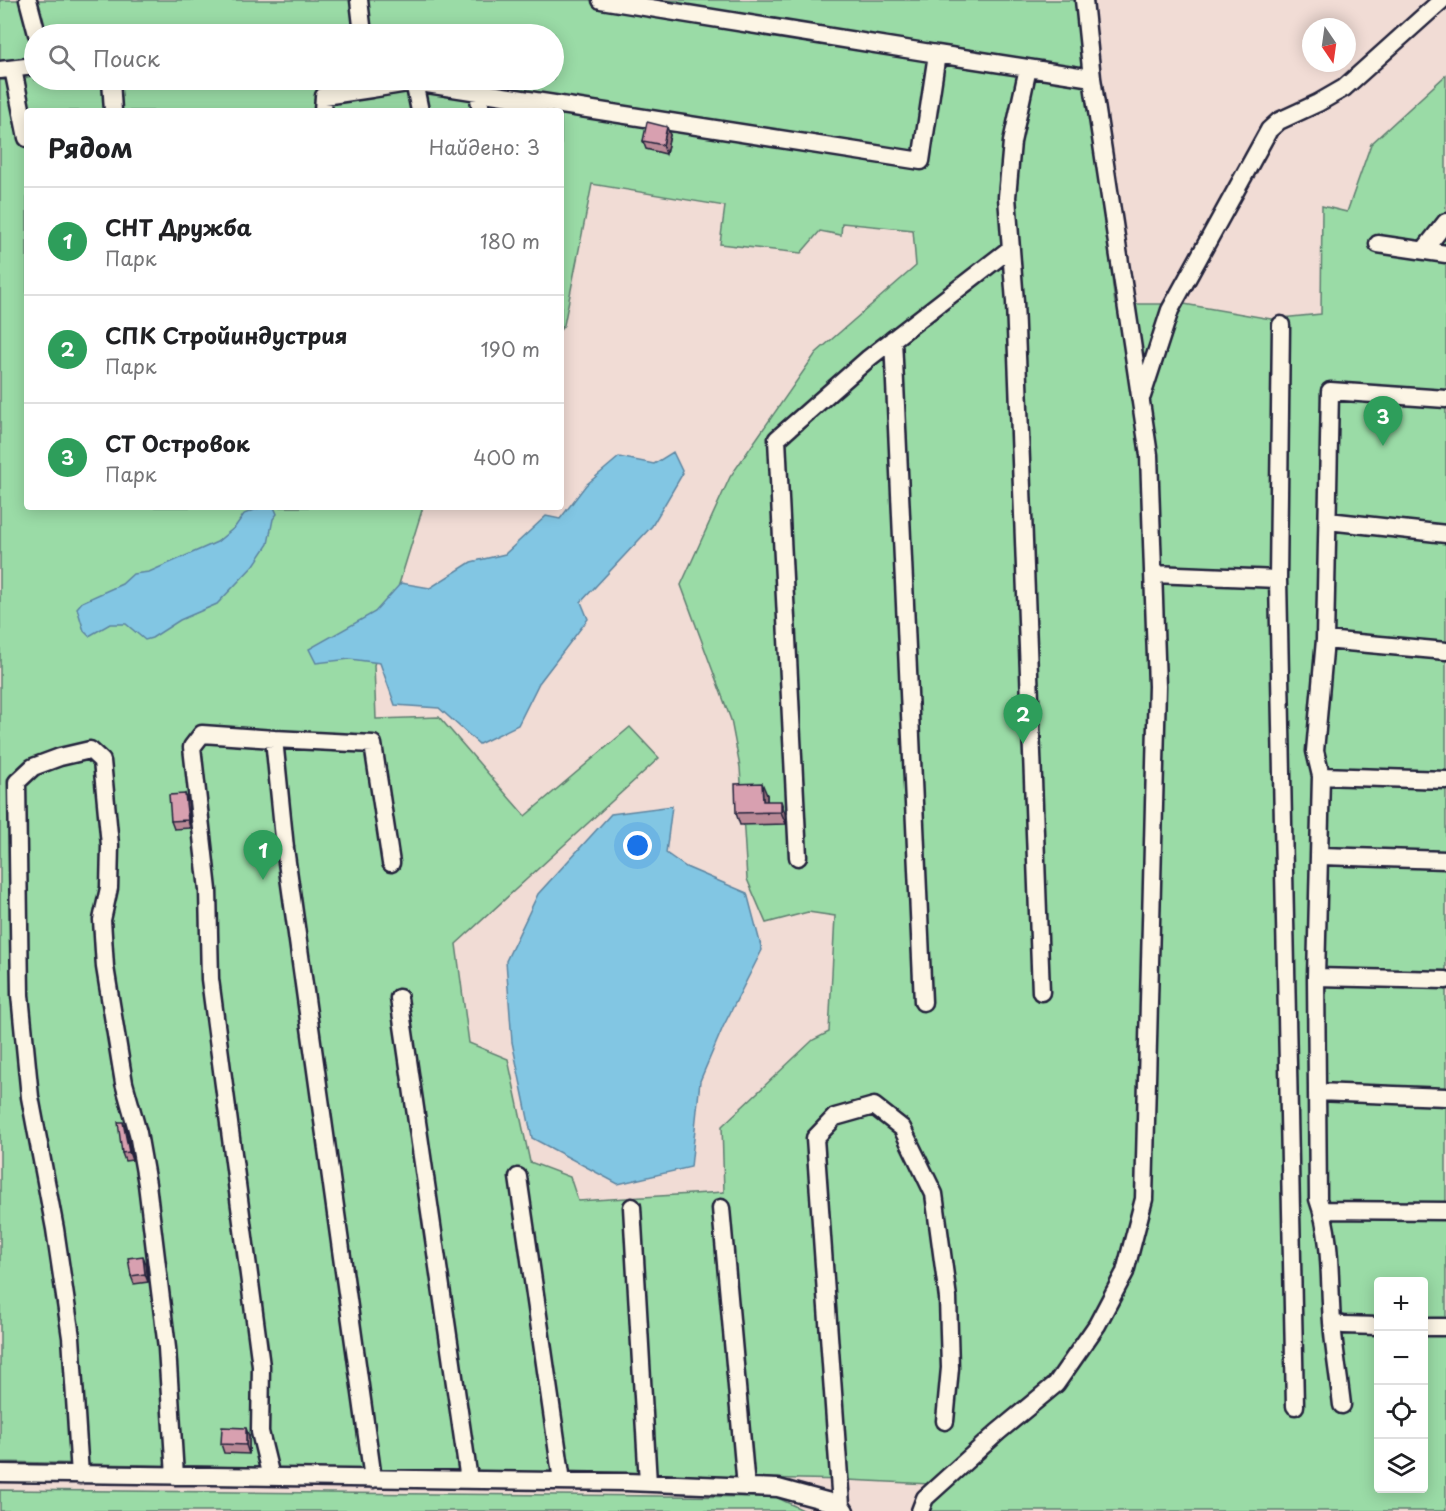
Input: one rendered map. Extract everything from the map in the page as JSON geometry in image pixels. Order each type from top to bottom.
[{"type":"street","points":[[28,0],[34,24]]},
{"type":"street","points":[[358,0],[362,24]]},
{"type":"street","points":[[601,0],[1092,78]]},
{"type":"street","points":[[920,1511],[925,1498],[998,1432],[1056,1384],[1097,1325],[1125,1272],[1144,1199],[1157,686],[1149,455],[1092,78],[1084,0]]},
{"type":"street","points":[[1141,400],[1170,310],[1269,130],[1279,121],[1344,88],[1442,0]]},
{"type":"street","points":[[465,90],[921,161],[937,54]]},
{"type":"street","points":[[24,67],[6,70],[24,128]]},
{"type":"street","points":[[1028,68],[1012,142],[1007,197],[1015,302],[1041,992]]},
{"type":"street","points":[[112,90],[113,108]]},
{"type":"street","points":[[323,108],[324,96],[347,90]]},
{"type":"street","points":[[416,90],[419,108]]},
{"type":"street","points":[[478,92],[481,108]]},
{"type":"street","points":[[1424,250],[1446,222]]},
{"type":"street","points":[[1378,243],[1446,254]]},
{"type":"street","points":[[798,857],[777,439],[869,358],[1011,248]]},
{"type":"street","points":[[1281,326],[1278,579],[1295,1406]]},
{"type":"street","points":[[893,339],[923,1002]]},
{"type":"street","points":[[1342,1405],[1332,1323],[1331,1265],[1318,1198],[1316,977],[1322,776],[1315,751],[1325,640],[1330,391],[1446,399]]},
{"type":"street","points":[[1328,521],[1446,534]]},
{"type":"street","points":[[1153,574],[1278,579]]},
{"type":"street","points":[[1325,640],[1446,651]]},
{"type":"street","points":[[270,1477],[260,1432],[261,1366],[210,979],[208,890],[192,747],[202,734],[373,744],[391,863]]},
{"type":"street","points":[[274,739],[285,848],[373,1479]]},
{"type":"street","points":[[80,1474],[71,1337],[55,1229],[30,1097],[20,995],[17,782],[33,767],[60,757],[90,750],[102,761],[110,845],[110,888],[102,920],[105,967],[124,1083],[138,1133],[147,1184],[167,1348],[175,1476]]},
{"type":"street","points":[[1322,776],[1446,780]]},
{"type":"street","points":[[1320,856],[1446,860]]},
{"type":"street","points":[[1316,977],[1446,980]]},
{"type":"street","points":[[399,998],[469,1480]]},
{"type":"street","points":[[1317,1092],[1446,1097]]},
{"type":"street","points":[[0,1473],[562,1481],[778,1488],[843,1508],[815,1138],[835,1117],[874,1106],[902,1128],[934,1194],[948,1298],[950,1368],[945,1421]]},
{"type":"street","points":[[518,1177],[562,1481]]},
{"type":"street","points":[[632,1207],[648,1483]]},
{"type":"street","points":[[722,1208],[746,1487]]},
{"type":"street","points":[[1322,1210],[1446,1211]]},
{"type":"street","points":[[1332,1323],[1374,1326]]},
{"type":"street","points":[[1428,1327],[1446,1327]]},
{"type":"green space","points":[[0,0],[1080,0],[1115,304],[1184,304],[1271,319],[1321,314],[1322,206],[1347,212],[1371,144],[1446,75],[1446,1511],[930,1511],[930,1484],[847,1480],[0,1462]],"holes":[[[24,108],[564,108],[564,325],[592,184],[725,206],[720,244],[801,253],[820,231],[841,235],[842,223],[913,230],[916,266],[816,353],[730,477],[681,585],[731,720],[740,767],[747,879],[766,923],[808,912],[835,916],[829,1032],[813,1040],[722,1126],[724,1192],[578,1201],[570,1177],[530,1162],[508,1059],[469,1043],[456,944],[659,758],[630,727],[525,816],[439,717],[376,719],[374,665],[422,510],[24,510]]]},
{"type":"green space","points":[[0,1490],[776,1497],[805,1511],[0,1511]]},
{"type":"water","points":[[673,452],[683,473],[652,526],[581,602],[588,619],[539,683],[518,725],[479,744],[439,708],[395,705],[380,663],[350,659],[316,663],[309,649],[375,612],[401,583],[430,588],[471,562],[505,554],[546,516],[560,519],[586,485],[619,457],[654,464]]},
{"type":"water","points":[[254,510],[275,510],[277,514],[273,519],[268,544],[254,565],[217,604],[180,620],[145,640],[126,624],[110,624],[89,636],[84,631],[77,608],[82,602],[122,584],[133,574],[149,572],[217,542],[235,527],[244,514]]},
{"type":"water","points":[[672,806],[666,853],[686,867],[747,893],[762,950],[723,1027],[700,1081],[691,1167],[618,1184],[532,1138],[512,1042],[506,961],[538,894],[611,814]]},
{"type":"building","points":[[647,122],[667,127],[663,145],[643,141]]},
{"type":"building","points":[[762,783],[763,801],[781,801],[781,812],[736,813],[735,784]]},
{"type":"building","points":[[185,794],[188,820],[171,821],[169,795]]},
{"type":"building","points":[[118,1122],[123,1122],[129,1152],[122,1153]]},
{"type":"building","points":[[143,1256],[145,1274],[131,1276],[128,1258]]},
{"type":"building","points":[[222,1427],[246,1428],[246,1445],[221,1444]]},
{"type":"place","name":"СТ Островок","points":[[1383,446]]},
{"type":"place","name":"СПК Стройиндустрия","points":[[1023,744]]},
{"type":"place","name":"СНТ Дружба","points":[[263,880]]}]
